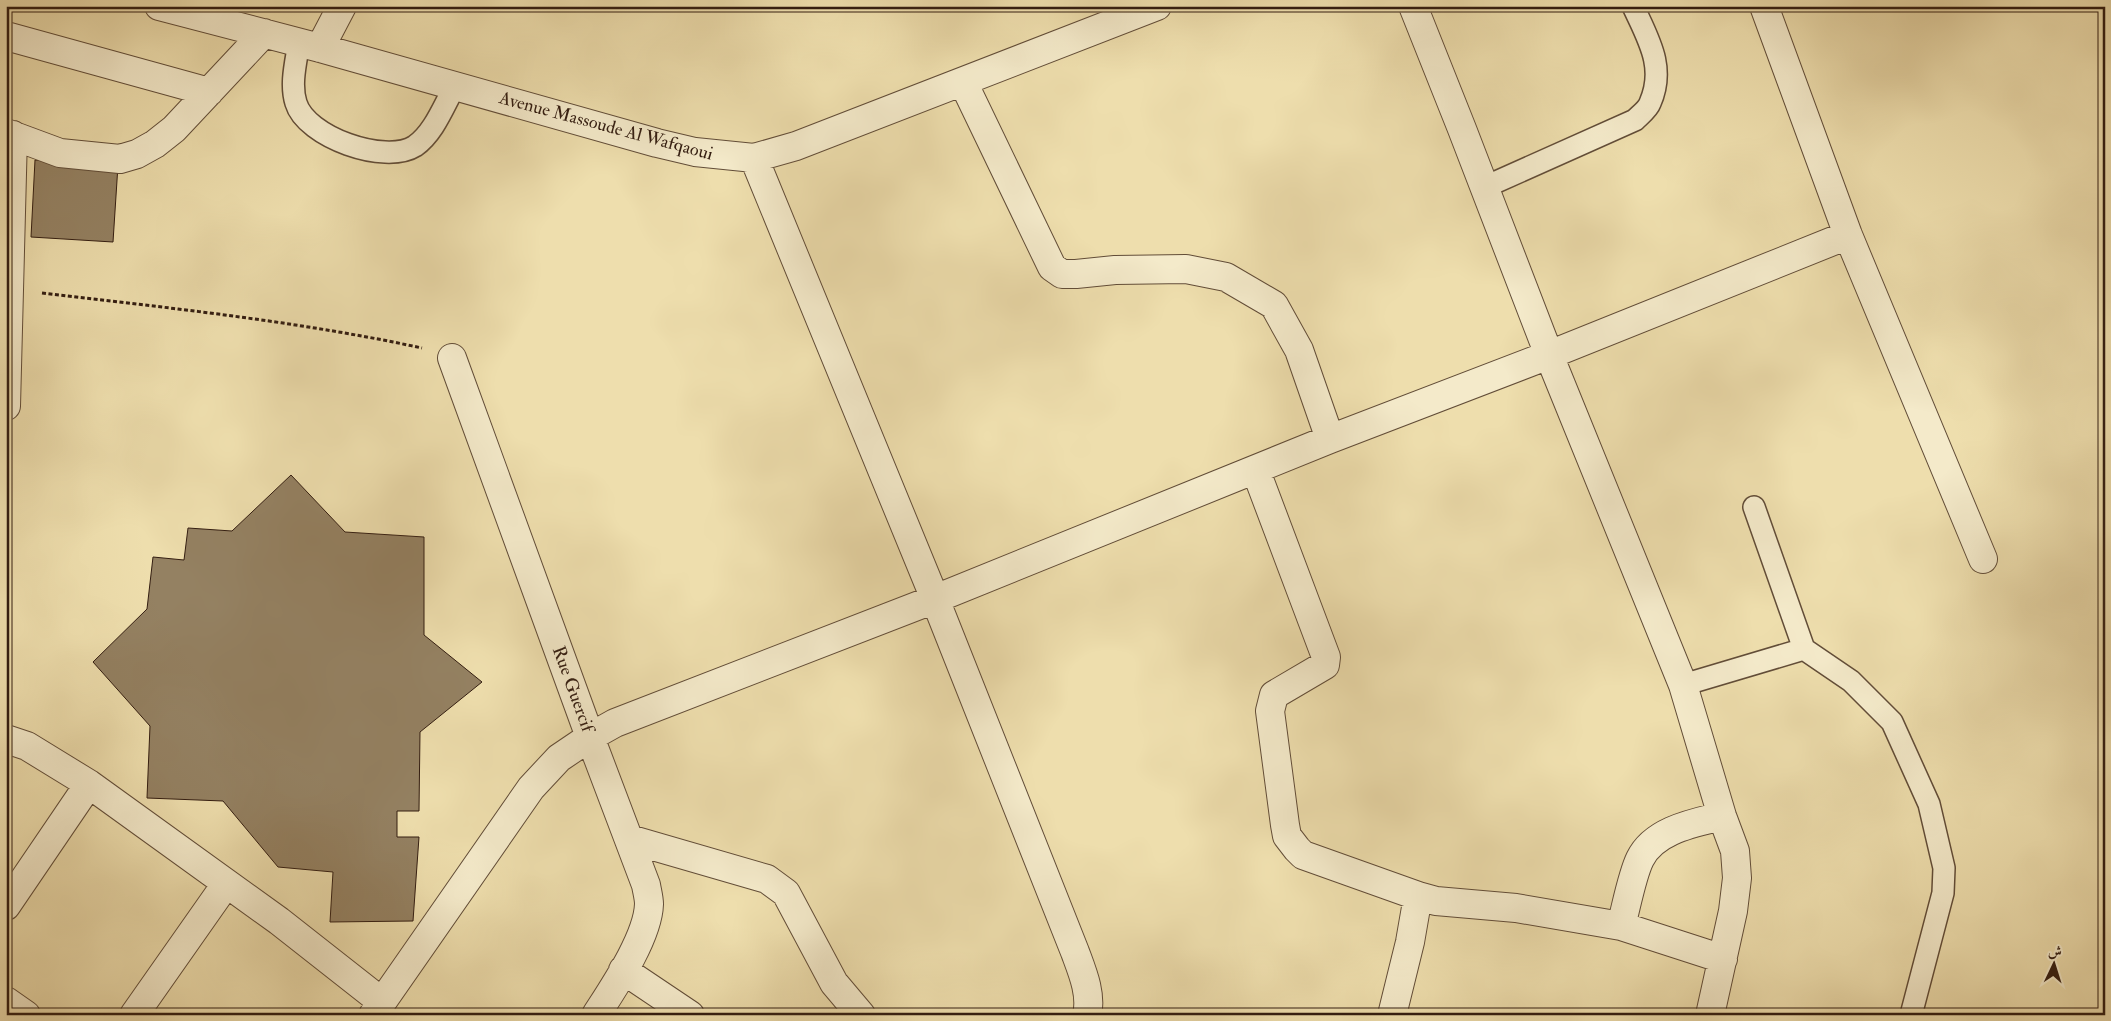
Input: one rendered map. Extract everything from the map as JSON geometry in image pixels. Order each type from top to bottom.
[{"type":"street","name":"Avenue Massoude Al Wafqaoui","points":[[159,6],[310,45],[686,150],[724,156],[754,158],[796,146],[1157,6]]},
{"type":"street","points":[[310,45],[342,6]]},
{"type":"street","points":[[1413,6],[1549,355],[1684,686],[1722,816],[1735,850],[1737,878],[1723,959],[1710,1015]]},
{"type":"street","points":[[1764,6],[1848,235],[1983,558]]},
{"type":"street","points":[[6,406],[10,134],[60,153],[120,159],[137,154],[156,144],[174,129],[264,33]]},
{"type":"street","points":[[6,36],[209,92]]},
{"type":"street","points":[[963,82],[1052,267],[1062,274],[1115,270],[1194,271],[1226,277],[1274,305],[1299,350],[1330,439]]},
{"type":"street","points":[[754,158],[934,599],[1075,952],[1086,984],[1087,1015]]},
{"type":"street","points":[[17,742],[90,784],[226,884],[280,921],[378,1008],[531,788],[559,758],[615,723],[934,599],[1256,471],[1330,439],[1549,355],[1848,235]]},
{"type":"street","name":"Rue Guercif","points":[[452,358],[646,885],[649,903],[646,921],[623,970],[596,1015]]},
{"type":"street","points":[[1256,471],[1326,657],[1325,665],[1274,696],[1270,711],[1287,836],[1304,855],[1436,901],[1516,908],[1621,926],[1723,959]]},
{"type":"street","points":[[6,906],[90,784]]},
{"type":"street","points":[[1621,926],[1640,859],[1654,842],[1675,828],[1722,816]]},
{"type":"street","points":[[629,839],[766,879],[786,893],[834,983],[861,1015]]},
{"type":"street","points":[[134,1015],[226,884]]},
{"type":"street","points":[[1392,1015],[1410,942],[1418,896]]},
{"type":"street","points":[[623,970],[690,1015]]},
{"type":"street","points":[[6,1001],[26,1015]]},
{"type":"lane","points":[[1485,187],[1635,120],[1650,104],[1658,75],[1655,54],[1633,6]]},
{"type":"lane","points":[[310,45],[293,87],[296,104],[302,118],[312,127],[348,144],[377,153],[392,153],[413,147],[426,137],[455,86]]},
{"type":"lane","points":[[1754,507],[1804,649],[1851,681],[1892,722],[1929,804],[1944,868],[1944,893],[1911,1015]]},
{"type":"lane","points":[[1684,686],[1804,649]]},
{"type":"path","points":[[9,290],[204,312],[358,335],[423,348],[452,358]]},
{"type":"building","points":[[35,160],[118,165],[113,242],[31,237]]},
{"type":"building","points":[[291,475],[345,532],[424,537],[424,635],[482,682],[420,732],[419,811],[397,811],[397,837],[419,837],[413,921],[330,922],[333,872],[278,867],[223,801],[147,798],[150,726],[93,662],[147,609],[153,557],[184,560],[188,528],[232,531]]}]
